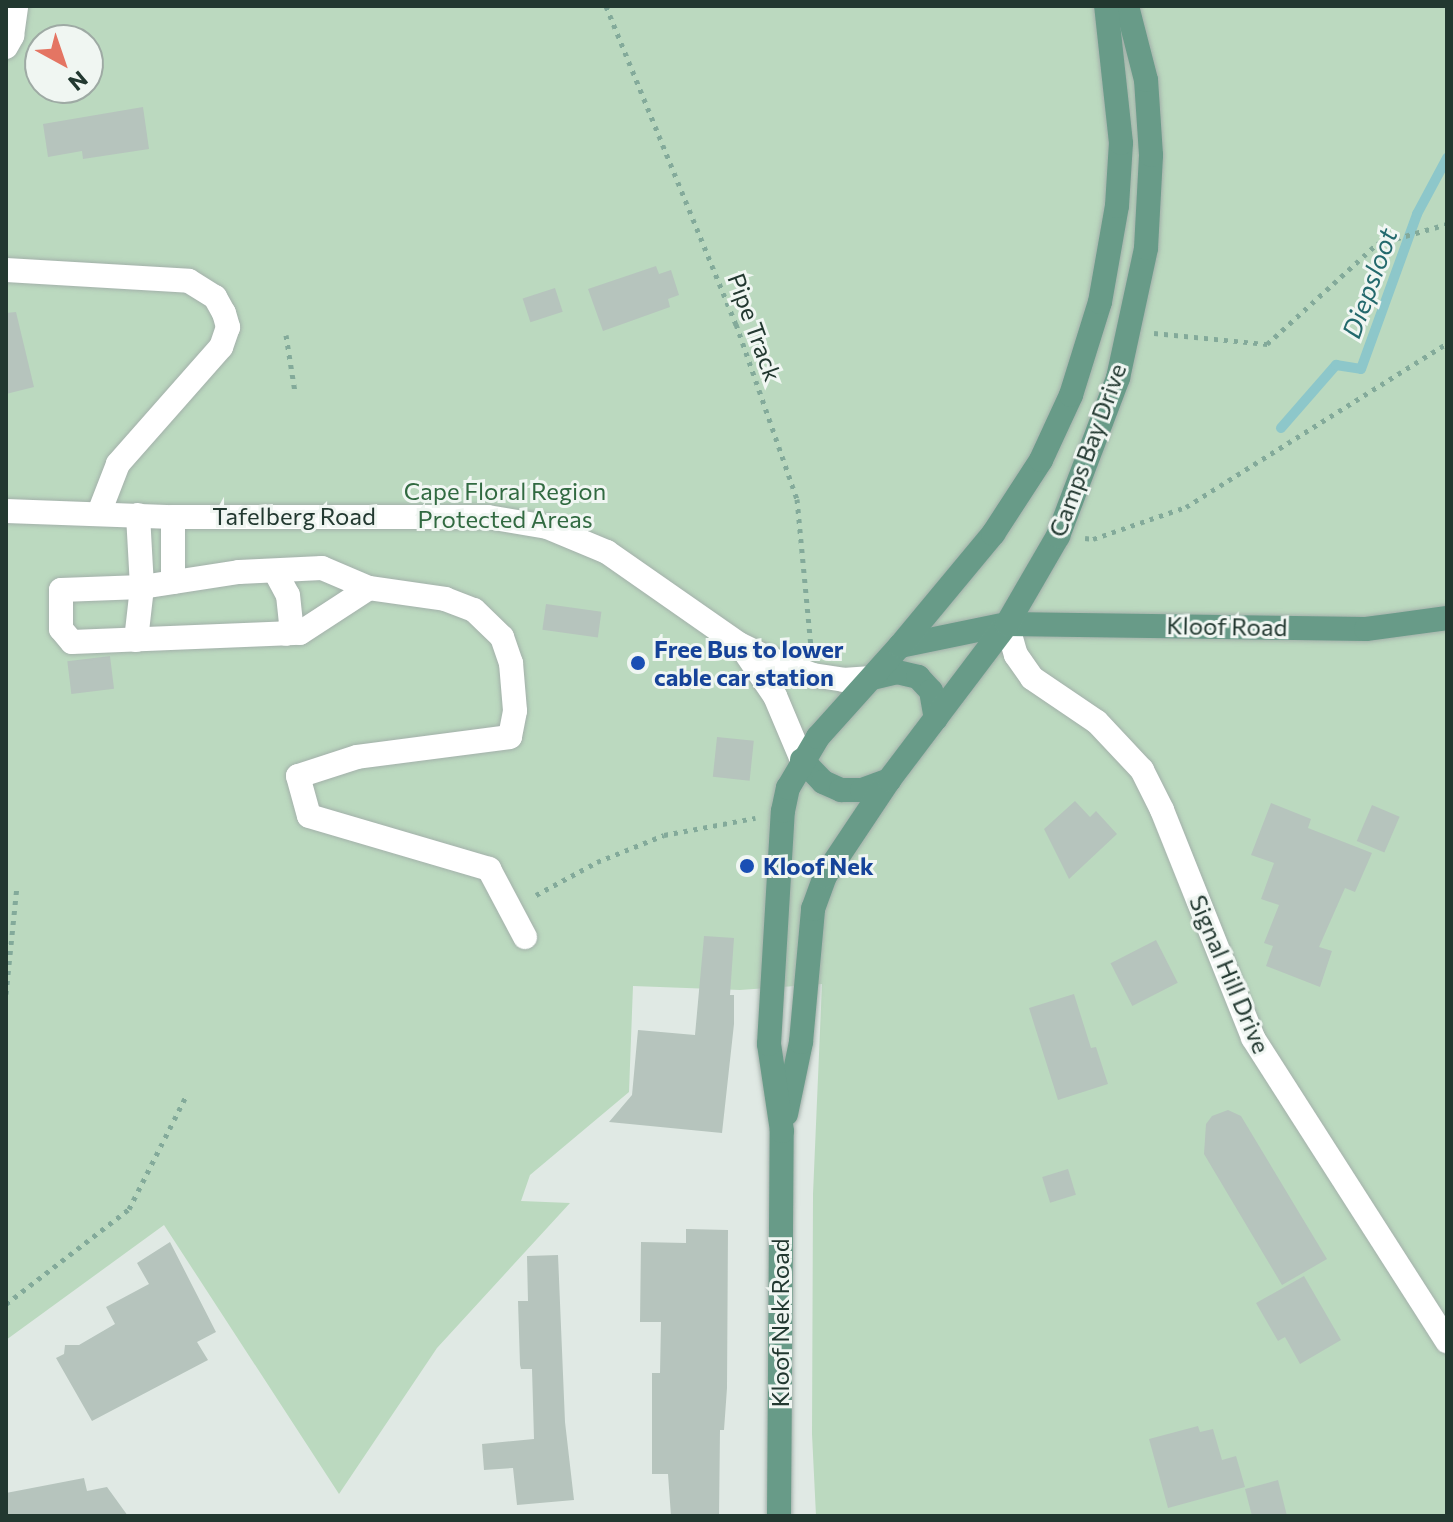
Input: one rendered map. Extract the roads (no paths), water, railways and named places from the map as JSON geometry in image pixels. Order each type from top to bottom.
[{"type":"main road","name":"Camps Bay Drive","points":[[802,760],[818,737],[900,646],[993,534],[1041,460],[1071,395],[1100,302],[1117,206],[1121,143],[1106,6]]},
{"type":"main road","name":"Camps Bay Drive","points":[[889,780],[1007,624],[1058,536],[1118,378],[1146,248],[1151,155],[1146,80],[1127,6]]},
{"type":"main road","name":"Kloof Road","points":[[900,646],[1007,624],[1366,629],[1447,618]]},
{"type":"main road","points":[[872,678],[897,672],[918,677],[931,691],[936,719]]},
{"type":"main road","points":[[802,760],[823,782],[841,790],[862,790],[889,780]]},
{"type":"main road","name":"Kloof Nek Road","points":[[779,1516],[782,1131],[769,1044],[780,838],[788,788],[802,760]]},
{"type":"main road","name":"Kloof Nek Road","points":[[782,1131],[801,1042],[813,909],[825,876],[889,780]]},
{"type":"lane","points":[[6,47],[12,36],[16,6]]},
{"type":"lane","points":[[6,270],[189,281],[215,297],[224,313],[228,327],[221,347],[118,464],[99,513]]},
{"type":"lane","name":"Tafelberg Road","points":[[6,511],[173,517],[267,514],[488,517],[547,527],[607,552],[739,644],[813,675],[843,680],[872,678]]},
{"type":"lane","points":[[136,640],[142,587],[138,515]]},
{"type":"lane","points":[[173,517],[173,582]]},
{"type":"lane","points":[[369,588],[300,633],[72,642],[61,629],[61,590],[142,587],[322,568],[369,588],[445,599],[474,610],[488,620],[502,637],[514,675],[515,711],[510,737],[357,757],[298,776],[309,816],[489,869],[525,937]]},
{"type":"lane","points":[[275,571],[288,595],[291,624],[286,634]]},
{"type":"lane","name":"Signal Hill Drive","points":[[1007,624],[1016,655],[1032,678],[1097,722],[1142,770],[1162,810],[1253,1038],[1447,1341]]},
{"type":"lane","name":"Tafelberg Road","points":[[739,644],[765,677],[802,760]]},
{"type":"waterway","name":"Diepsloot","points":[[1281,428],[1336,365],[1361,369],[1417,214],[1447,158]]},
{"type":"place","name":"Free Bus to lower cable car station","points":[[638,663]]},
{"type":"place","name":"Kloof Nek","points":[[747,866]]},
{"type":"park label","name":"Cape Floral Region Protected Areas","points":[[505,505]]}]
